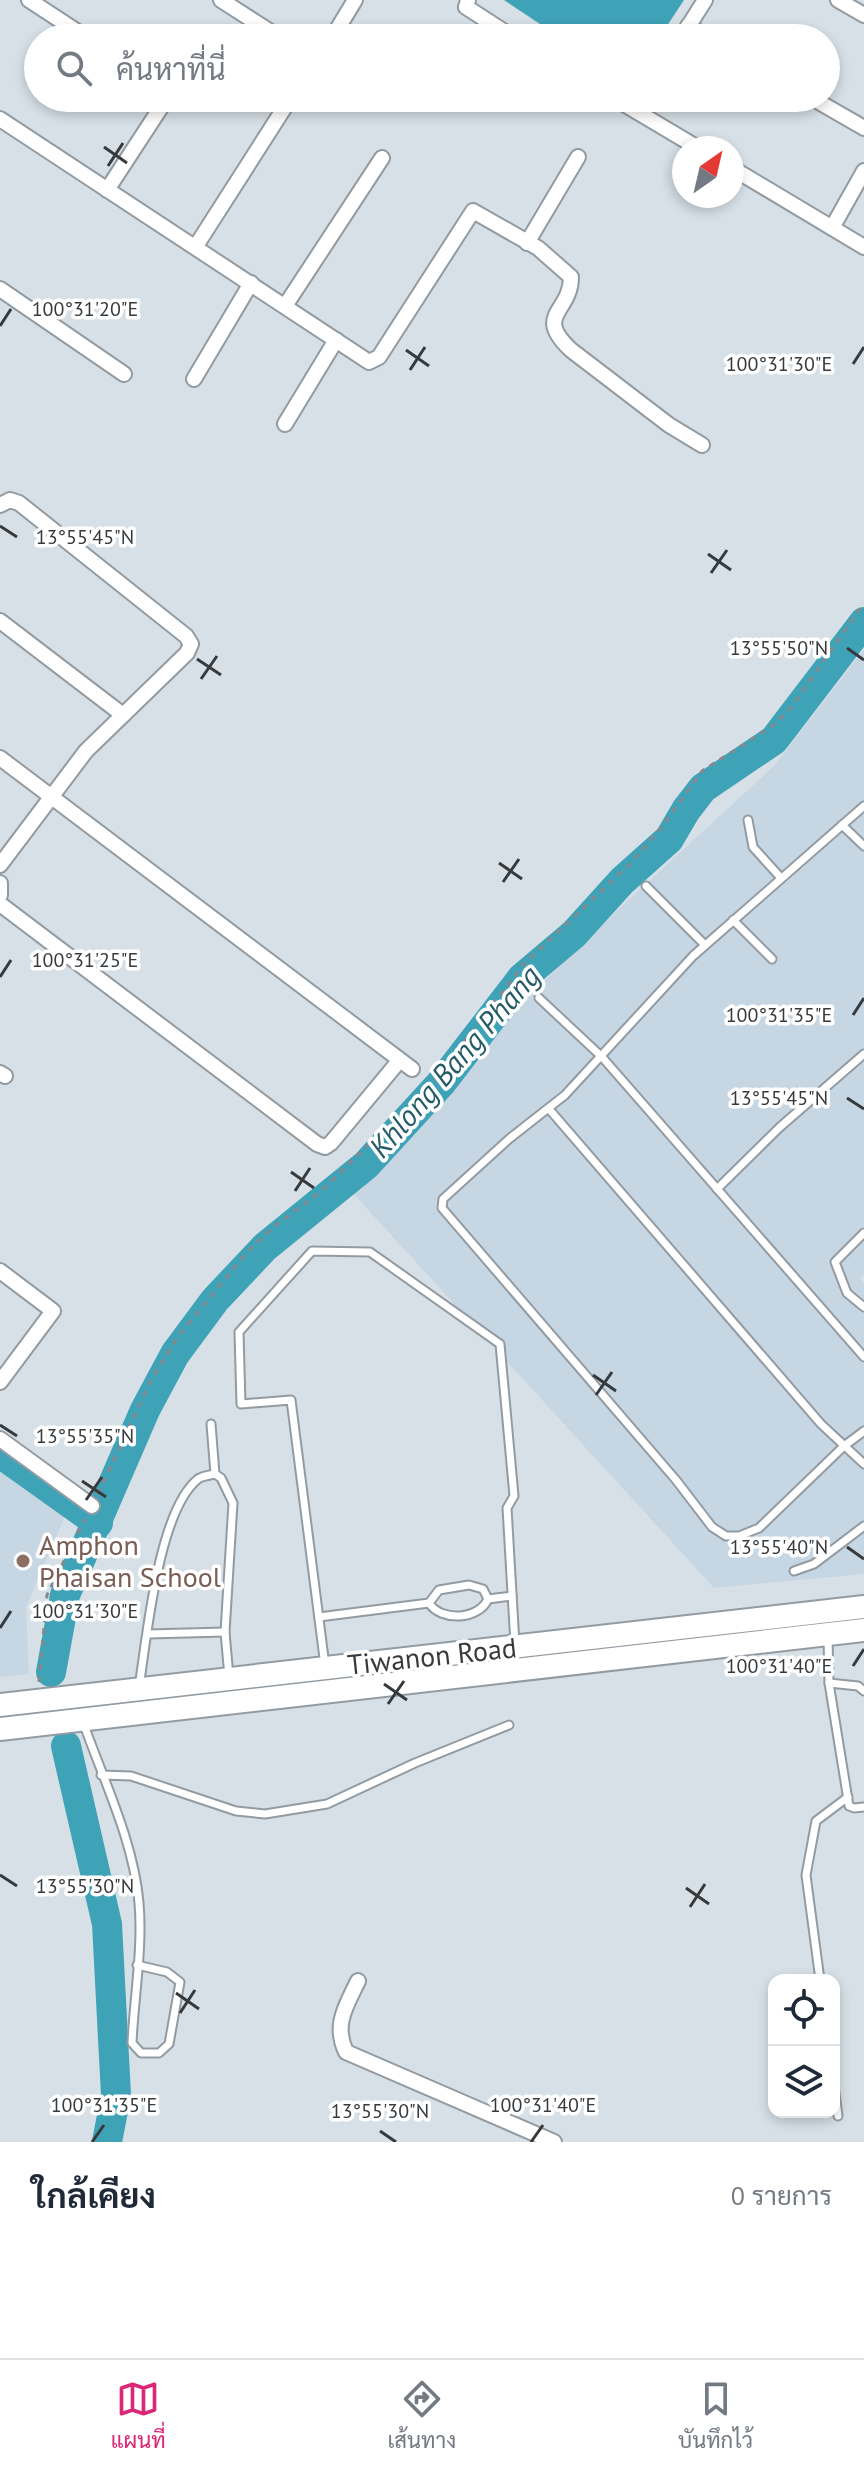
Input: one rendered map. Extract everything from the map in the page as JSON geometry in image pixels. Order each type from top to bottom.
[{"type":"main road","name":"Tiwanon Road","points":[[0,1705],[864,1607]]},
{"type":"main road","name":"Tiwanon Road","points":[[0,1729],[864,1630]]},
{"type":"street","points":[[29,0],[66,24]]},
{"type":"street","points":[[221,0],[258,24]]},
{"type":"street","points":[[340,24],[355,0]]},
{"type":"street","points":[[468,0],[466,7],[490,24]]},
{"type":"street","points":[[689,24],[705,0]]},
{"type":"street","points":[[838,0],[864,15]]},
{"type":"street","points":[[107,190],[158,112]]},
{"type":"street","points":[[196,246],[282,112]]},
{"type":"street","points":[[650,112],[682,136]]},
{"type":"street","points":[[836,112],[864,128]]},
{"type":"street","points":[[0,119],[369,362],[375,361],[473,211],[538,248],[571,277],[571,287],[554,318],[557,337],[669,425],[702,445]]},
{"type":"street","points":[[527,243],[578,157]]},
{"type":"street","points":[[285,306],[382,158]]},
{"type":"street","points":[[832,228],[864,171]]},
{"type":"street","points":[[744,175],[864,247]]},
{"type":"street","points":[[194,379],[251,283]]},
{"type":"street","points":[[0,289],[124,374]]},
{"type":"street","points":[[285,424],[336,340]]},
{"type":"street","points":[[0,505],[10,500],[19,503],[186,636],[191,644],[187,653],[86,751],[0,865]]},
{"type":"street","points":[[0,621],[123,715]]},
{"type":"street","points":[[0,758],[406,1065],[331,1143],[325,1147],[317,1144],[0,904]]},
{"type":"street","points":[[0,883],[0,895]]},
{"type":"street","points":[[0,1271],[53,1311],[0,1382]]},
{"type":"street","points":[[0,1439],[92,1506]]},
{"type":"street","points":[[358,1981],[345,2008],[339,2032],[346,2052],[554,2142]]},
{"type":"lane","points":[[864,806],[705,945],[602,1057],[549,1109],[509,1139],[461,1182],[443,1199],[442,1208],[676,1480],[712,1527],[726,1536],[739,1536],[759,1528],[844,1446],[864,1431]]},
{"type":"lane","points":[[748,820],[753,847],[781,878]]},
{"type":"lane","points":[[842,825],[864,846]]},
{"type":"lane","points":[[646,886],[705,945]]},
{"type":"lane","points":[[733,920],[772,959]]},
{"type":"lane","points":[[539,998],[602,1057],[864,1357]]},
{"type":"lane","points":[[717,1189],[780,1127],[864,1054]]},
{"type":"lane","points":[[549,1109],[821,1424],[864,1464]]},
{"type":"lane","points":[[864,1233],[835,1262],[847,1293],[864,1307]]},
{"type":"lane","points":[[325,1668],[291,1400],[241,1404],[239,1332],[312,1251],[370,1252],[500,1344],[514,1496],[507,1508],[515,1646]]},
{"type":"lane","points":[[211,1424],[215,1474]]},
{"type":"lane","points":[[139,1689],[156,1578],[176,1507],[200,1477],[215,1474],[221,1478],[233,1503],[225,1632],[229,1679]]},
{"type":"lane","points":[[794,1571],[814,1564],[864,1526]]},
{"type":"lane","points":[[429,1603],[434,1594],[444,1587],[469,1585],[483,1589],[488,1599]]},
{"type":"lane","points":[[488,1599],[512,1596]]},
{"type":"lane","points":[[429,1603],[446,1616],[477,1613],[488,1599]]},
{"type":"lane","points":[[319,1617],[429,1603]]},
{"type":"lane","points":[[148,1634],[225,1632]]},
{"type":"lane","points":[[827,1635],[829,1683],[848,1797],[851,1807],[864,1807]]},
{"type":"lane","points":[[829,1683],[858,1686],[864,1691]]},
{"type":"lane","points":[[82,1719],[126,1838],[139,1902],[132,2043],[141,2053],[159,2053],[169,2044],[180,1982],[167,1972],[137,1965]]},
{"type":"lane","points":[[101,1775],[131,1776],[236,1811],[265,1814],[327,1804],[415,1763],[509,1725]]},
{"type":"lane","points":[[819,1974],[806,1875],[816,1821],[848,1797]]},
{"type":"path","points":[[92,1506],[152,1378],[180,1334],[249,1250],[330,1183],[436,1079],[523,965],[631,863],[702,771],[771,727],[790,709],[864,603]]},
{"type":"path","points":[[41,1701],[38,1673],[47,1595],[82,1525]]},
{"type":"shaded area","points":[[864,649],[864,1275],[860,1279],[864,1284],[864,1574],[714,1588],[350,1190],[501,1023],[774,766]]},
{"type":"shaded area","name":"Amphon Phaisan School","points":[[0,1468],[65,1516],[26,1607],[29,1674],[0,1677]]},
{"type":"water","points":[[504,0],[684,0],[668,24],[540,24]]},
{"type":"waterway","name":"Khlong Bang Phang","points":[[51,1672],[65,1595],[145,1410],[175,1354],[215,1300],[265,1247],[366,1165],[442,1082],[522,978],[574,934],[622,881],[669,839],[703,788],[774,740],[864,622]]},
{"type":"waterway","points":[[0,1453],[98,1523]]},
{"type":"waterway","name":"Khlong Bang Phang","points":[[66,1746],[107,1924],[116,2095],[107,2142]]},
{"type":"place","name":"Amphon Phaisan School","points":[[23,1561]]}]
